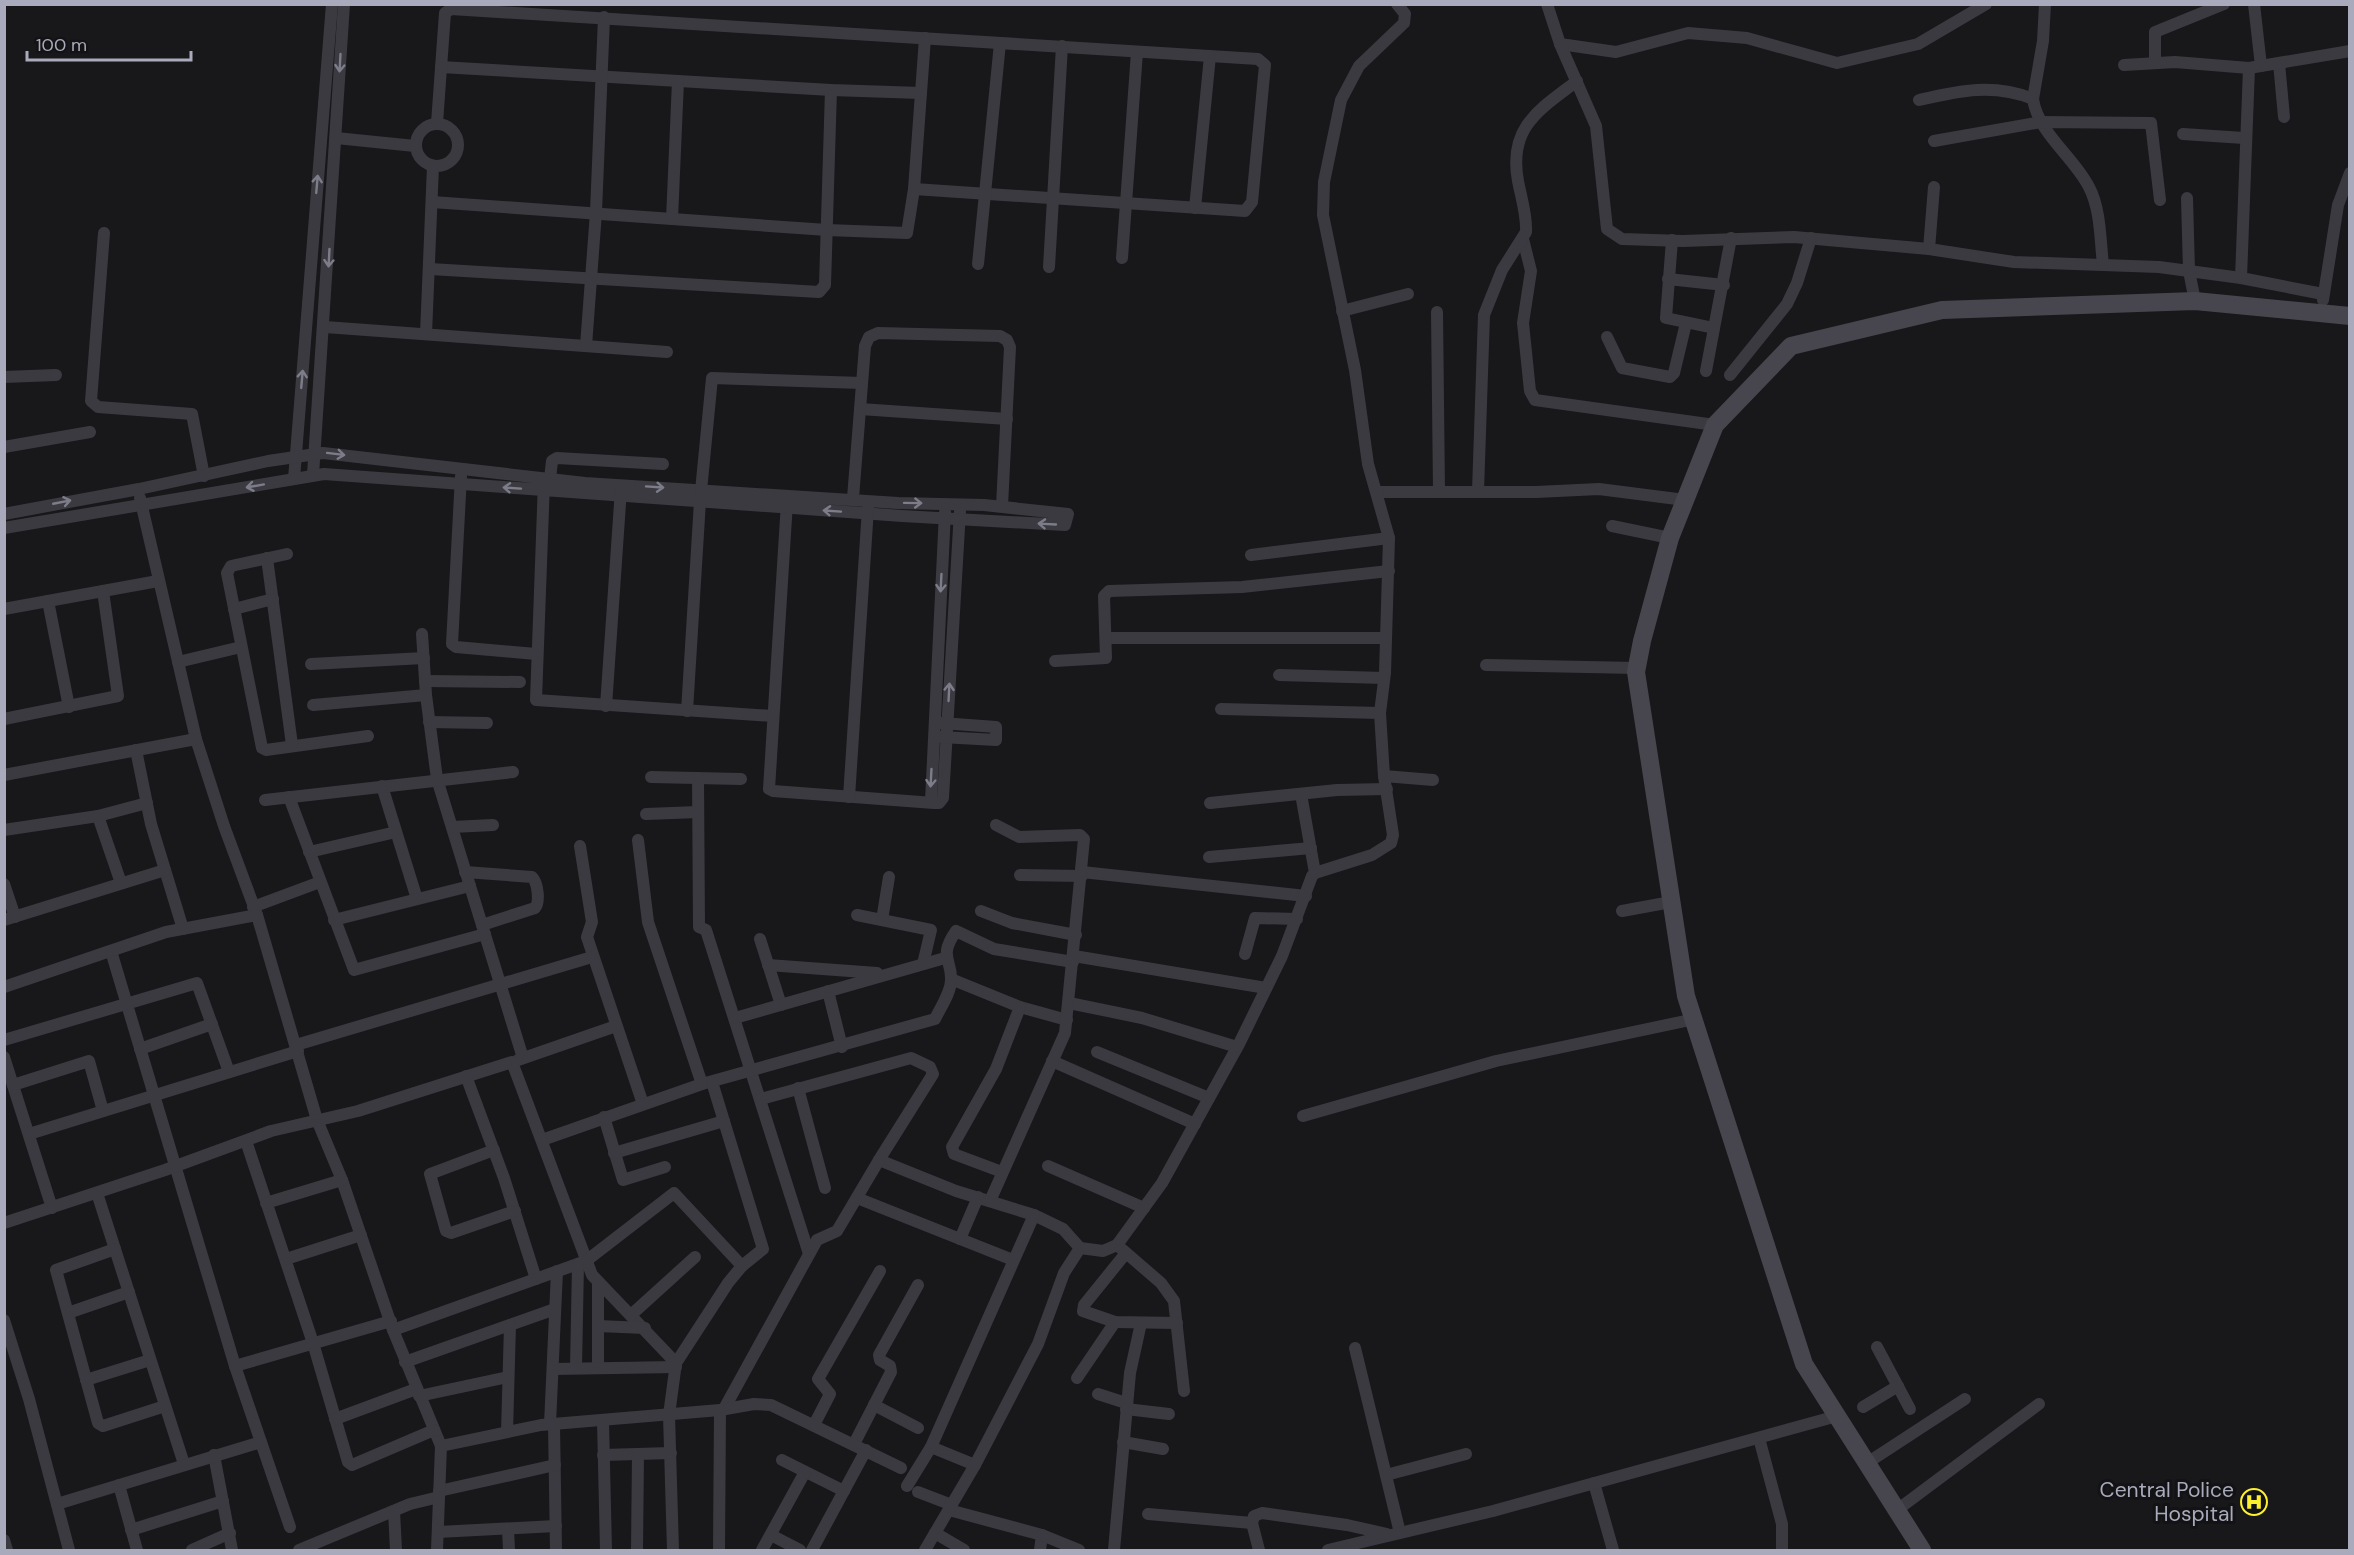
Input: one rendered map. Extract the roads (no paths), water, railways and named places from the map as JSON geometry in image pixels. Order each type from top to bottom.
[{"type":"street","points":[[294,479],[332,4]]},
{"type":"street","points":[[313,475],[325,327],[344,4]]},
{"type":"street","points":[[1315,873],[1372,855],[1390,843],[1393,835],[1385,782],[1380,713],[1384,678],[1389,538],[1368,464],[1355,370],[1323,215],[1324,182],[1330,144],[1341,100],[1359,66],[1404,23],[1405,14],[1397,4]]},
{"type":"street","points":[[1546,4],[1560,44],[1596,126],[1607,229],[1622,239],[1811,238],[1929,249],[2014,262],[2103,264],[2189,271],[2241,278],[2323,294]]},
{"type":"street","points":[[1560,44],[1616,52],[1688,33],[1747,38],[1837,63],[1918,44],[1986,4]]},
{"type":"street","points":[[2045,4],[2043,41],[2033,99],[2041,122],[2091,190],[2103,264]]},
{"type":"street","points":[[2155,63],[2156,32],[2224,4]]},
{"type":"street","points":[[2241,278],[2244,138],[2255,67],[2254,4]]},
{"type":"street","points":[[437,123],[445,13],[451,9],[1062,46],[1263,61],[1266,70],[1251,207],[1239,212],[914,189]]},
{"type":"street","points":[[586,346],[596,212],[604,18]]},
{"type":"street","points":[[432,202],[827,230],[907,233],[914,189],[925,38]]},
{"type":"street","points":[[978,264],[1000,43]]},
{"type":"street","points":[[1049,267],[1062,46]]},
{"type":"street","points":[[2124,65],[2175,62],[2255,67],[2349,51]]},
{"type":"street","points":[[1122,258],[1137,52]]},
{"type":"street","points":[[1195,208],[1210,56]]},
{"type":"street","points":[[2279,63],[2284,117]]},
{"type":"street","points":[[441,67],[831,90],[921,93]]},
{"type":"street","points":[[672,219],[678,81]]},
{"type":"street","points":[[1478,491],[1484,315],[1502,270],[1523,239],[1526,224],[1515,164],[1520,138],[1535,112],[1577,81]]},
{"type":"street","points":[[1919,100],[1982,88],[2002,89],[2033,99]]},
{"type":"street","points":[[430,269],[819,292],[825,285],[831,90]]},
{"type":"street","points":[[1934,141],[2041,122],[2151,123],[2160,200]]},
{"type":"street","points":[[437,123],[453,131],[458,147],[450,162],[433,166],[421,159],[415,146],[421,130],[437,123]]},
{"type":"street","points":[[2183,134],[2244,138]]},
{"type":"street","points":[[321,140],[415,146]]},
{"type":"street","points":[[426,334],[433,166]]},
{"type":"street","points":[[2322,313],[2338,205],[2349,173]]},
{"type":"street","points":[[1929,249],[1934,187]]},
{"type":"street","points":[[2187,198],[2189,271],[2195,302]]},
{"type":"street","points":[[104,233],[91,400],[98,408],[192,414],[204,476]]},
{"type":"street","points":[[1706,371],[1724,285],[1731,238]]},
{"type":"street","points":[[1730,375],[1787,304],[1797,283],[1811,238]]},
{"type":"street","points":[[1523,239],[1531,271],[1523,323],[1530,391],[1534,400],[1715,425]]},
{"type":"street","points":[[1672,240],[1665,315],[1669,320],[1714,328]]},
{"type":"street","points":[[1668,279],[1724,285]]},
{"type":"street","points":[[1342,311],[1408,294]]},
{"type":"street","points":[[1922,1551],[1804,1364],[1686,996],[1637,668],[1670,538],[1715,425],[1791,346],[1942,310],[2195,302],[2349,316]]},
{"type":"street","points":[[1437,312],[1439,491]]},
{"type":"street","points":[[1607,337],[1622,368],[1670,377],[1674,373],[1686,323]]},
{"type":"street","points":[[325,327],[667,352]]},
{"type":"street","points":[[853,498],[865,346],[869,337],[878,333],[1000,336],[1007,340],[1010,347],[1002,506]]},
{"type":"street","points":[[4,377],[56,375]]},
{"type":"street","points":[[687,711],[701,496],[712,378],[862,383]]},
{"type":"street","points":[[860,409],[1006,419]]},
{"type":"street","points":[[4,447],[90,432]]},
{"type":"street","points":[[4,514],[314,454],[461,469],[546,482],[621,490],[787,502],[868,514],[1067,523],[1066,512],[1002,506],[853,498],[787,502]]},
{"type":"street","points":[[663,464],[557,458],[552,461],[546,482],[536,654],[536,700],[773,716]]},
{"type":"street","points":[[461,469],[452,644],[456,647],[536,654]]},
{"type":"street","points":[[4,528],[313,475],[460,484],[546,482]]},
{"type":"street","points":[[139,489],[158,581],[196,739],[255,911],[317,1120],[342,1180],[405,1362],[441,1446],[437,1551]]},
{"type":"street","points":[[606,706],[621,490]]},
{"type":"street","points":[[1377,492],[1620,490],[1685,500]]},
{"type":"street","points":[[849,797],[869,500]]},
{"type":"street","points":[[787,502],[769,789],[773,792],[939,803],[943,798],[961,504]]},
{"type":"street","points":[[931,801],[945,504]]},
{"type":"street","points":[[1612,526],[1670,538]]},
{"type":"street","points":[[1251,555],[1389,538]]},
{"type":"street","points":[[287,554],[228,568],[241,647],[262,748],[266,750],[368,736]]},
{"type":"street","points":[[267,558],[292,745]]},
{"type":"street","points":[[1055,661],[1106,658],[1108,638],[1104,596],[1109,591],[1242,587],[1389,571]]},
{"type":"street","points":[[4,609],[158,581]]},
{"type":"street","points":[[4,719],[115,699],[119,693],[103,591]]},
{"type":"street","points":[[234,609],[273,599]]},
{"type":"street","points":[[48,601],[69,707]]},
{"type":"street","points":[[422,634],[426,695],[437,780],[502,984],[518,1060],[582,1262],[598,1284],[645,1328],[676,1365]]},
{"type":"street","points":[[1108,638],[1385,638]]},
{"type":"street","points":[[938,640],[953,639]]},
{"type":"street","points":[[178,662],[241,647]]},
{"type":"street","points":[[312,664],[424,658]]},
{"type":"street","points":[[1486,665],[1637,668]]},
{"type":"street","points":[[1279,675],[1384,678]]},
{"type":"street","points":[[425,681],[520,682]]},
{"type":"street","points":[[313,705],[426,695]]},
{"type":"street","points":[[1221,709],[1380,713]]},
{"type":"street","points":[[429,722],[487,723]]},
{"type":"street","points":[[933,737],[996,740],[996,727],[934,722]]},
{"type":"street","points":[[4,775],[196,739]]},
{"type":"street","points":[[136,750],[147,803],[183,929]]},
{"type":"street","points":[[265,800],[513,772]]},
{"type":"street","points":[[651,777],[741,778]]},
{"type":"street","points":[[698,778],[699,925],[706,930],[809,1254]]},
{"type":"street","points":[[1210,803],[1302,794],[1385,782],[1433,780]]},
{"type":"street","points":[[382,786],[417,899]]},
{"type":"street","points":[[1178,1323],[1115,1322],[1085,1313],[1082,1308],[1162,1183],[1195,1124],[1237,1047],[1297,919],[1315,873],[1302,794]]},
{"type":"street","points":[[289,797],[351,968],[358,971],[483,930],[535,908],[538,904],[536,881],[532,877],[465,872]]},
{"type":"street","points":[[4,830],[98,816],[147,803]]},
{"type":"street","points":[[646,814],[698,812]]},
{"type":"street","points":[[98,816],[121,883]]},
{"type":"street","points":[[452,826],[493,825]]},
{"type":"street","points":[[960,1239],[1002,1172],[1065,1033],[1082,874],[1084,839],[1080,835],[1019,837],[996,825]]},
{"type":"street","points":[[309,852],[396,832]]},
{"type":"street","points":[[638,840],[648,922],[707,1083],[724,1121],[763,1250],[742,1266],[713,1303],[676,1365],[669,1415],[673,1551]]},
{"type":"street","points":[[580,846],[592,922],[587,937],[643,1104]]},
{"type":"street","points":[[1209,857],[1311,848]]},
{"type":"street","points":[[4,884],[10,919],[165,870]]},
{"type":"street","points":[[1020,875],[1082,874],[1306,896]]},
{"type":"street","points":[[882,920],[889,877]]},
{"type":"street","points":[[4,987],[183,929],[255,911],[320,882]]},
{"type":"street","points":[[334,920],[470,886]]},
{"type":"street","points":[[1622,911],[1671,902]]},
{"type":"street","points":[[981,911],[1012,923],[1076,934]]},
{"type":"street","points":[[857,915],[931,930],[924,964]]},
{"type":"street","points":[[1245,954],[1255,918],[1297,919]]},
{"type":"street","points":[[542,1140],[707,1083],[842,1047],[934,1019],[951,979],[945,958],[956,931],[994,949],[1266,988]]},
{"type":"street","points":[[760,939],[781,1005]]},
{"type":"street","points":[[111,951],[235,1366],[290,1527]]},
{"type":"street","points":[[29,1134],[592,957]]},
{"type":"street","points":[[735,1018],[945,958]]},
{"type":"street","points":[[768,965],[886,974]]},
{"type":"street","points":[[951,979],[1020,1007],[1067,1020]]},
{"type":"street","points":[[4,1040],[197,983],[229,1072]]},
{"type":"street","points":[[828,991],[842,1047]]},
{"type":"street","points":[[1069,1003],[1142,1018],[1237,1047]]},
{"type":"street","points":[[1002,1172],[954,1154],[952,1147],[996,1069],[1020,1007]]},
{"type":"street","points":[[1303,1116],[1496,1061],[1695,1019]]},
{"type":"street","points":[[140,1049],[213,1024]]},
{"type":"street","points":[[4,1223],[174,1167],[271,1131],[358,1111],[616,1026]]},
{"type":"street","points":[[1097,1052],[1209,1098]]},
{"type":"street","points":[[4,1058],[52,1208]]},
{"type":"street","points":[[719,1551],[722,1410],[819,1237],[837,1231],[933,1074],[930,1066],[911,1058],[760,1099]]},
{"type":"street","points":[[13,1085],[89,1061],[103,1111]]},
{"type":"street","points":[[1053,1061],[1195,1124]]},
{"type":"street","points":[[466,1076],[494,1150],[536,1278]]},
{"type":"street","points":[[798,1088],[825,1188]]},
{"type":"street","points":[[604,1117],[623,1180],[665,1167]]},
{"type":"street","points":[[614,1154],[724,1121]]},
{"type":"street","points":[[246,1141],[286,1259],[348,1462],[352,1465],[434,1430]]},
{"type":"street","points":[[494,1150],[430,1174],[446,1231],[451,1233],[514,1211]]},
{"type":"street","points":[[879,1160],[1034,1215],[1063,1229],[1080,1248],[1103,1251],[1121,1249],[1168,1292],[1173,1301],[1178,1323],[1184,1391]]},
{"type":"street","points":[[1048,1166],[1144,1208]]},
{"type":"street","points":[[266,1203],[342,1180]]},
{"type":"street","points":[[97,1192],[184,1464]]},
{"type":"street","points":[[235,1366],[392,1325],[582,1262],[674,1192],[742,1266]]},
{"type":"street","points":[[856,1198],[1013,1260]]},
{"type":"street","points":[[1034,1215],[913,1489],[950,1507],[1042,1535],[1079,1551]]},
{"type":"street","points":[[286,1259],[361,1236]]},
{"type":"street","points":[[115,1248],[56,1270],[100,1426],[165,1406]]},
{"type":"street","points":[[926,1551],[975,1465],[1038,1344],[1064,1273],[1080,1248]]},
{"type":"street","points":[[631,1315],[695,1257]]},
{"type":"street","points":[[576,1368],[582,1262]]},
{"type":"street","points":[[814,1425],[830,1394],[818,1379],[879,1270]]},
{"type":"street","points":[[556,1551],[552,1424],[557,1271]]},
{"type":"street","points":[[598,1284],[598,1368]]},
{"type":"street","points":[[854,1444],[892,1368],[880,1360],[879,1355],[918,1285]]},
{"type":"street","points":[[68,1313],[129,1292]]},
{"type":"street","points":[[405,1362],[555,1309]]},
{"type":"street","points":[[4,1320],[9,1349],[57,1504],[69,1551]]},
{"type":"street","points":[[1077,1378],[1115,1322]]},
{"type":"street","points":[[1114,1551],[1126,1406],[1141,1323]]},
{"type":"street","points":[[507,1432],[510,1325]]},
{"type":"street","points":[[598,1326],[645,1328]]},
{"type":"street","points":[[1877,1347],[1910,1409]]},
{"type":"street","points":[[1355,1348],[1386,1475],[1396,1534]]},
{"type":"street","points":[[86,1380],[150,1360]]},
{"type":"street","points":[[553,1369],[676,1365]]},
{"type":"street","points":[[335,1419],[418,1392],[508,1377]]},
{"type":"street","points":[[1863,1407],[1898,1386]]},
{"type":"street","points":[[1098,1394],[1126,1406],[1169,1414]]},
{"type":"street","points":[[1867,1464],[1965,1400]]},
{"type":"street","points":[[441,1446],[552,1424],[722,1410],[753,1404],[771,1405],[901,1468]]},
{"type":"street","points":[[1897,1510],[2039,1404]]},
{"type":"street","points":[[874,1405],[918,1428]]},
{"type":"street","points":[[1328,1551],[1594,1483],[1837,1416]]},
{"type":"street","points":[[603,1421],[606,1551]]},
{"type":"street","points":[[1759,1438],[1782,1524],[1782,1551]]},
{"type":"street","points":[[57,1504],[261,1442]]},
{"type":"street","points":[[1123,1443],[1163,1449]]},
{"type":"street","points":[[931,1447],[975,1465]]},
{"type":"street","points":[[812,1551],[866,1450]]},
{"type":"street","points":[[637,1551],[638,1454]]},
{"type":"street","points":[[603,1455],[671,1454]]},
{"type":"street","points":[[1386,1475],[1466,1454]]},
{"type":"street","points":[[214,1455],[232,1551]]},
{"type":"street","points":[[782,1460],[844,1491]]},
{"type":"street","points":[[299,1551],[439,1494],[555,1465]]},
{"type":"street","points":[[762,1551],[805,1472]]},
{"type":"street","points":[[1594,1483],[1612,1551]]},
{"type":"street","points":[[118,1485],[137,1551]]},
{"type":"street","points":[[131,1530],[223,1501]]},
{"type":"street","points":[[394,1511],[396,1551]]},
{"type":"street","points":[[1259,1551],[1252,1523],[1254,1516],[1262,1513],[1396,1534]]},
{"type":"street","points":[[1148,1514],[1252,1523]]},
{"type":"street","points":[[438,1532],[556,1526]]},
{"type":"street","points":[[508,1528],[508,1551]]},
{"type":"street","points":[[192,1551],[230,1533]]},
{"type":"street","points":[[935,1533],[964,1551]]},
{"type":"street","points":[[771,1535],[800,1551]]},
{"type":"street","points":[[1040,1551],[1042,1535]]},
{"type":"street","points":[[4,1540],[7,1551]]},
{"type":"place","name":"Central Police Hospital","points":[[2254,1502]]}]
